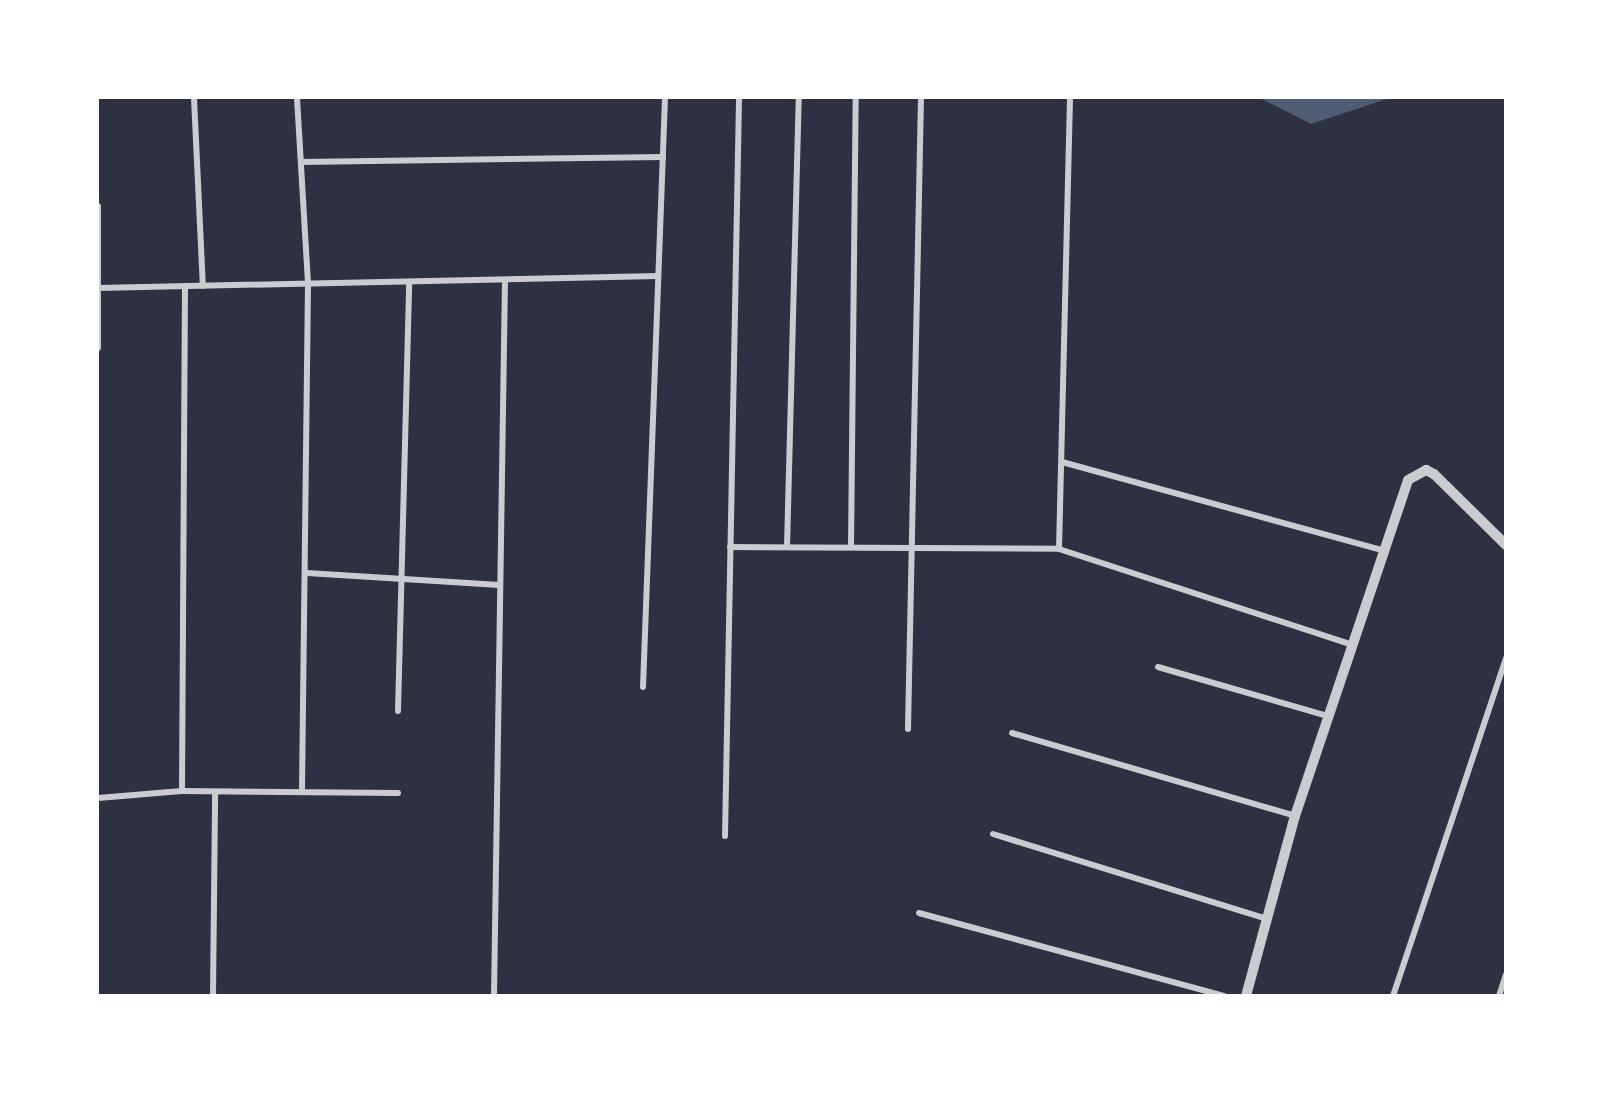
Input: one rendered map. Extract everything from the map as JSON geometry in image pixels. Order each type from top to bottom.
[{"type":"street","points":[[194,98],[203,286]]},
{"type":"street","points":[[297,98],[308,284],[307,573],[302,792]]},
{"type":"street","points":[[643,687],[665,98]]},
{"type":"street","points":[[725,836],[739,98]]},
{"type":"street","points":[[787,547],[799,98]]},
{"type":"street","points":[[850,546],[856,98]]},
{"type":"street","points":[[908,729],[921,98]]},
{"type":"street","points":[[1059,549],[1070,98]]},
{"type":"street","points":[[300,162],[663,157]]},
{"type":"street","points":[[98,206],[98,348]]},
{"type":"street","points":[[99,288],[658,276]]},
{"type":"street","points":[[494,996],[505,280]]},
{"type":"street","points":[[398,711],[408,282]]},
{"type":"street","points":[[182,791],[185,286]]},
{"type":"street","points":[[1062,462],[1382,550]]},
{"type":"street","points":[[1246,996],[1265,918],[1295,816],[1382,550],[1408,480],[1426,470],[1506,545]]},
{"type":"street","points":[[730,547],[912,546],[1059,549],[1352,645]]},
{"type":"street","points":[[307,573],[500,585]]},
{"type":"street","points":[[1393,996],[1506,658]]},
{"type":"street","points":[[1158,667],[1328,716]]},
{"type":"street","points":[[1012,734],[1295,816]]},
{"type":"street","points":[[98,798],[182,791],[215,794],[398,793]]},
{"type":"street","points":[[213,996],[215,794]]},
{"type":"street","points":[[993,834],[1265,918]]},
{"type":"street","points":[[919,913],[1224,996]]},
{"type":"street","points":[[1499,996],[1506,974]]},
{"type":"water","points":[[1260,98],[1390,98],[1311,124]]}]
